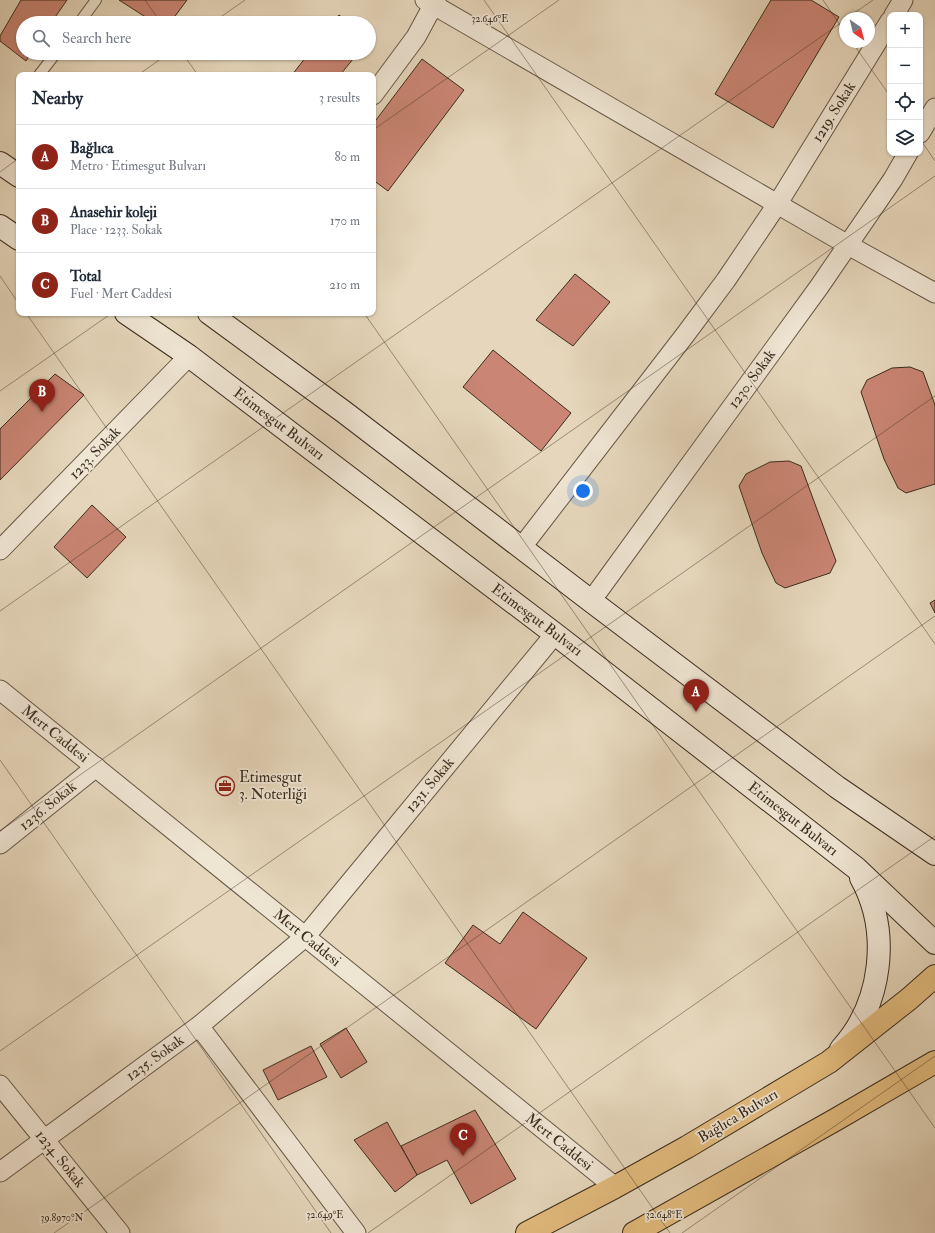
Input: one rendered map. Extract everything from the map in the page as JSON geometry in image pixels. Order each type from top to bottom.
[{"type":"main road","points":[[0,162],[16,174]]},
{"type":"main road","points":[[0,226],[16,237]]},
{"type":"main road","name":"Etimesgut Bulvarı","points":[[130,316],[189,356],[555,634],[856,868],[935,943]]},
{"type":"main road","points":[[215,316],[344,412],[521,548],[837,786],[935,854]]},
{"type":"main road","points":[[829,1062],[842,1048],[861,1021],[872,997],[879,958],[877,921],[872,902],[856,868]]},
{"type":"main road","name":"Bağlıca Bulvarı","points":[[526,1233],[615,1187],[829,1062],[909,999],[935,976]]},
{"type":"main road","points":[[649,1230],[935,1062]]},
{"type":"street","points":[[896,12],[903,0]]},
{"type":"street","points":[[376,91],[416,37],[432,2],[848,245],[935,293]]},
{"type":"street","name":"1219. Sokak","points":[[521,548],[686,335],[726,280],[778,203],[887,26]]},
{"type":"street","points":[[923,128],[935,108]]},
{"type":"street","name":"1230. Sokak","points":[[591,601],[814,294],[893,179],[906,156]]},
{"type":"street","name":"1233. Sokak","points":[[0,550],[189,356]]},
{"type":"street","name":"1231. Sokak","points":[[305,936],[555,634]]},
{"type":"street","name":"Mert Caddesi","points":[[0,690],[615,1187]]},
{"type":"street","name":"1236. Sokak","points":[[0,844],[96,767]]},
{"type":"street","name":"1235. Sokak","points":[[0,1172],[199,1026],[305,936]]},
{"type":"street","points":[[199,1026],[356,1233]]},
{"type":"street","name":"1234. Sokak","points":[[0,1085],[120,1233]]},
{"type":"lane","points":[[84,16],[96,0]]},
{"type":"lane","points":[[41,72],[51,60]]},
{"type":"building","points":[[21,0],[67,0],[56,16],[16,16],[16,53],[0,41],[0,36]]},
{"type":"building","points":[[119,0],[187,0],[175,16],[144,16]]},
{"type":"building","points":[[771,0],[811,0],[839,17],[773,128],[715,94]]},
{"type":"building","points":[[422,59],[464,90],[388,191],[376,182],[376,120]]},
{"type":"building","points":[[304,60],[352,60],[342,72],[294,72]]},
{"type":"building","points":[[575,274],[610,302],[573,346],[536,320]]},
{"type":"building","points":[[493,350],[571,413],[541,451],[463,387]]},
{"type":"building","points":[[910,367],[923,372],[935,405],[935,484],[906,493],[898,488],[884,459],[861,392],[867,380],[892,368]]},
{"type":"building","points":[[55,374],[84,395],[0,480],[0,429]]},
{"type":"building","points":[[789,461],[801,466],[836,561],[830,573],[785,588],[776,583],[762,553],[739,486],[746,474],[770,462]]},
{"type":"building","points":[[92,505],[126,537],[87,578],[54,547]]},
{"type":"building","points":[[935,600],[935,613],[930,603]]},
{"type":"building","points":[[523,912],[587,958],[536,1029],[445,963],[473,925],[500,944]]},
{"type":"building","points":[[346,1028],[367,1062],[341,1078],[320,1044]]},
{"type":"building","points":[[311,1046],[327,1077],[278,1100],[263,1070]]},
{"type":"building","points":[[475,1110],[516,1179],[471,1204],[447,1160],[417,1175],[401,1146]]},
{"type":"building","points":[[387,1122],[417,1175],[395,1192],[354,1140]]},
{"type":"place","name":"Anasehir koleji","points":[[42,412]]},
{"type":"place","name":"Bağlıca","points":[[696,712]]},
{"type":"place","name":"Etimesgut 3. Noterliği","points":[[225,786]]},
{"type":"place","name":"Total","points":[[463,1156]]}]
